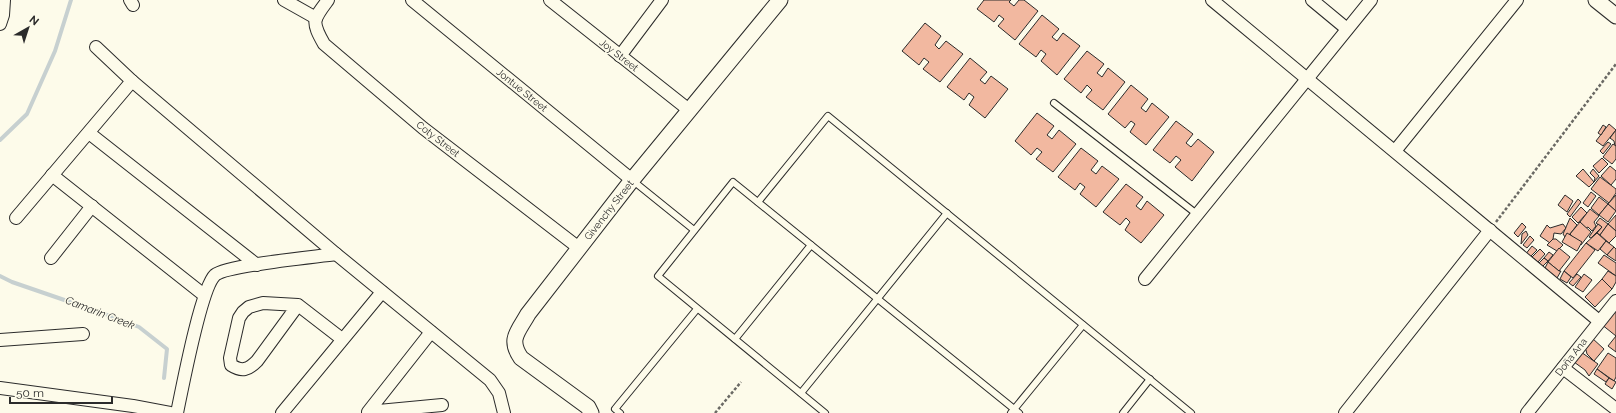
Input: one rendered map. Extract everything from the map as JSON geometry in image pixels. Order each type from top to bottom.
[{"type":"street","points":[[0,24],[3,15],[4,0]]},
{"type":"street","points":[[284,0],[316,18],[328,0]]},
{"type":"street","name":"Jontue Street","points":[[412,0],[632,180]]},
{"type":"street","points":[[620,56],[662,0]]},
{"type":"street","name":"Givenchy Street","points":[[591,413],[588,407],[521,358],[514,348],[515,337],[528,314],[632,180],[780,0]]},
{"type":"street","points":[[1212,0],[1599,321]]},
{"type":"street","points":[[1312,0],[1347,29]]},
{"type":"street","points":[[1145,279],[1370,0]]},
{"type":"street","points":[[1395,151],[1517,0]]},
{"type":"street","points":[[1596,0],[1616,16]]},
{"type":"street","name":"Joy Street","points":[[552,1],[689,110]]},
{"type":"street","name":"Coty Street","points":[[316,18],[315,28],[324,44],[423,128],[579,248]]},
{"type":"street","points":[[96,46],[132,81],[336,254],[490,380],[499,393],[504,413]]},
{"type":"street","points":[[16,218],[132,81]]},
{"type":"street","points":[[89,133],[257,264]]},
{"type":"street","points":[[52,175],[204,295]]},
{"type":"street","points":[[51,258],[92,206]]},
{"type":"street","points":[[1345,413],[1490,230]]},
{"type":"street","points":[[0,388],[133,406],[171,413],[204,295],[215,275],[222,271],[257,264],[336,254]]},
{"type":"street","points":[[282,413],[382,292]]},
{"type":"street","name":"Doña Ana","points":[[1527,413],[1616,301]]},
{"type":"street","points":[[298,304],[257,361],[250,367],[243,370],[237,369],[231,364],[230,358],[239,318],[249,307],[263,303],[298,304],[342,339]]},
{"type":"street","points":[[364,412],[431,332]]},
{"type":"street","points":[[0,340],[83,334]]},
{"type":"street","points":[[1563,368],[1616,409]]},
{"type":"street","points":[[364,412],[442,405]]},
{"type":"lane","points":[[1054,103],[1198,215]]},
{"type":"lane","points":[[758,202],[828,116],[1191,413]]},
{"type":"lane","points":[[632,180],[694,230]]},
{"type":"lane","points":[[825,413],[658,276],[733,182],[1015,412],[1083,325]]},
{"type":"lane","points":[[801,393],[946,213]]},
{"type":"lane","points":[[735,339],[811,245]]},
{"type":"lane","points":[[620,413],[615,409],[697,309]]},
{"type":"lane","points":[[1123,413],[1150,379]]},
{"type":"path","points":[[1490,230],[1616,64]]},
{"type":"path","points":[[715,413],[741,382]]},
{"type":"building","points":[[984,0],[1011,0],[1009,2],[1014,6],[1019,0],[1024,0],[1038,11],[1015,40],[998,26],[1004,19],[999,15],[994,22],[977,9]]},
{"type":"building","points":[[1042,15],[1059,29],[1052,37],[1057,41],[1063,33],[1080,46],[1057,75],[1041,61],[1046,54],[1041,50],[1036,57],[1019,44]]},
{"type":"building","points":[[925,23],[941,36],[935,45],[939,49],[946,41],[963,54],[940,82],[923,69],[929,62],[924,58],[919,65],[902,51]]},
{"type":"building","points":[[1087,51],[1104,64],[1097,73],[1102,77],[1108,68],[1125,82],[1103,110],[1086,97],[1092,90],[1087,85],[1081,93],[1064,79]]},
{"type":"building","points":[[970,58],[987,72],[980,80],[985,84],[991,76],[1008,89],[985,118],[969,105],[974,97],[969,93],[964,100],[947,87]]},
{"type":"building","points":[[1131,85],[1148,99],[1141,108],[1146,112],[1152,103],[1169,117],[1146,145],[1130,132],[1135,124],[1131,121],[1125,128],[1108,114]]},
{"type":"building","points":[[1037,113],[1054,126],[1047,135],[1052,139],[1059,130],[1076,144],[1053,172],[1036,159],[1042,152],[1037,148],[1031,155],[1015,141]]},
{"type":"building","points":[[1176,121],[1193,134],[1186,143],[1191,147],[1198,139],[1214,152],[1192,181],[1175,167],[1181,160],[1176,156],[1170,163],[1153,150]]},
{"type":"building","points":[[1609,124],[1616,130],[1603,146],[1596,141]]},
{"type":"building","points":[[1603,125],[1606,127],[1601,135],[1598,133]]},
{"type":"building","points":[[1616,130],[1615,146],[1614,141],[1610,138]]},
{"type":"building","points":[[1608,142],[1611,144],[1603,154],[1600,151]]},
{"type":"building","points":[[1613,144],[1616,146],[1616,159],[1612,164],[1603,157]]},
{"type":"building","points":[[1081,148],[1098,161],[1091,170],[1096,174],[1102,166],[1119,179],[1096,207],[1080,194],[1085,187],[1080,183],[1075,190],[1058,177]]},
{"type":"building","points":[[1602,158],[1608,164],[1599,173],[1593,166]]},
{"type":"building","points":[[1610,166],[1616,171],[1616,179],[1611,185],[1601,176]]},
{"type":"building","points":[[1583,169],[1594,182],[1589,187],[1576,176]]},
{"type":"building","points":[[1593,169],[1599,176],[1594,182],[1595,178],[1590,173]]},
{"type":"building","points":[[1600,177],[1616,189],[1616,193],[1609,203],[1591,189]]},
{"type":"building","points":[[1126,184],[1143,197],[1136,206],[1141,210],[1147,201],[1164,215],[1141,243],[1125,230],[1130,222],[1126,218],[1120,225],[1103,212]]},
{"type":"building","points":[[1591,192],[1596,196],[1588,207],[1583,203]]},
{"type":"building","points":[[1565,195],[1573,201],[1567,212],[1558,205]]},
{"type":"building","points":[[1616,195],[1616,211],[1608,204]]},
{"type":"building","points":[[1599,197],[1608,204],[1599,215],[1591,208]]},
{"type":"building","points":[[1578,199],[1581,202],[1570,217],[1567,214]]},
{"type":"building","points":[[1608,204],[1616,211],[1608,222],[1599,215]]},
{"type":"building","points":[[1581,207],[1587,213],[1578,223],[1572,217]]},
{"type":"building","points":[[1590,209],[1599,216],[1594,222],[1596,226],[1592,231],[1580,222]]},
{"type":"building","points":[[1616,215],[1616,231],[1608,224]]},
{"type":"building","points":[[1570,218],[1577,225],[1570,234],[1565,237],[1563,234]]},
{"type":"building","points":[[1600,218],[1608,224],[1600,235],[1597,233],[1602,227],[1596,223]]},
{"type":"building","points":[[1580,222],[1591,232],[1581,245],[1570,234]]},
{"type":"building","points":[[1522,223],[1526,227],[1518,237],[1514,233]]},
{"type":"building","points":[[1563,224],[1566,228],[1561,234],[1554,233],[1553,239],[1550,243],[1540,236],[1547,225],[1550,228]]},
{"type":"building","points":[[1598,224],[1602,227],[1591,238],[1589,237]]},
{"type":"building","points":[[1608,224],[1616,231],[1616,236],[1609,243],[1600,235]]},
{"type":"building","points":[[1526,231],[1528,235],[1521,244],[1522,234]]},
{"type":"building","points":[[1567,233],[1582,242],[1577,251],[1562,242]]},
{"type":"building","points":[[1597,233],[1606,241],[1598,251],[1586,243]]},
{"type":"building","points":[[1530,236],[1534,240],[1527,248],[1523,245]]},
{"type":"building","points":[[1553,239],[1556,239],[1563,245],[1557,251],[1547,245]]},
{"type":"building","points":[[1606,241],[1614,247],[1607,255],[1600,249]]},
{"type":"building","points":[[1586,243],[1595,250],[1573,278],[1564,271]]},
{"type":"building","points":[[1532,246],[1537,250],[1529,258],[1525,255]]},
{"type":"building","points":[[1614,247],[1616,249],[1616,261],[1607,255]]},
{"type":"building","points":[[1559,248],[1570,257],[1559,271],[1548,262]]},
{"type":"building","points":[[1540,249],[1545,254],[1538,262],[1532,257]]},
{"type":"building","points":[[1549,252],[1553,255],[1548,261],[1544,258]]},
{"type":"building","points":[[1604,255],[1616,263],[1616,276],[1598,263]]},
{"type":"building","points":[[1544,258],[1548,261],[1541,268],[1538,264]]},
{"type":"building","points":[[1548,262],[1561,271],[1557,278],[1545,268]]},
{"type":"building","points":[[1564,271],[1571,277],[1567,283],[1560,279]]},
{"type":"building","points":[[1608,271],[1616,276],[1616,282],[1612,289],[1602,279]]},
{"type":"building","points":[[1577,274],[1581,277],[1573,286],[1569,283]]},
{"type":"building","points":[[1584,274],[1592,280],[1583,292],[1575,287]]},
{"type":"building","points":[[1602,279],[1612,289],[1595,307],[1585,297]]},
{"type":"building","points":[[1616,309],[1616,336],[1601,324]]},
{"type":"building","points":[[1616,336],[1616,352],[1608,346]]},
{"type":"building","points":[[1592,338],[1604,349],[1594,361],[1587,354],[1584,347]]},
{"type":"building","points":[[1581,352],[1598,364],[1589,376],[1585,370],[1574,362]]},
{"type":"building","points":[[1608,353],[1616,358],[1616,377],[1614,381],[1597,369]]},
{"type":"building","points":[[1597,369],[1609,378],[1606,382],[1594,374]]},
{"type":"building","points":[[1609,378],[1616,382],[1612,389],[1605,384]]},
{"type":"waterway","name":"Camarin Creek","points":[[0,140],[27,114],[55,51],[71,0]]},
{"type":"waterway","name":"Camarin Creek","points":[[0,276],[12,282],[139,327],[167,349],[164,378]]}]
